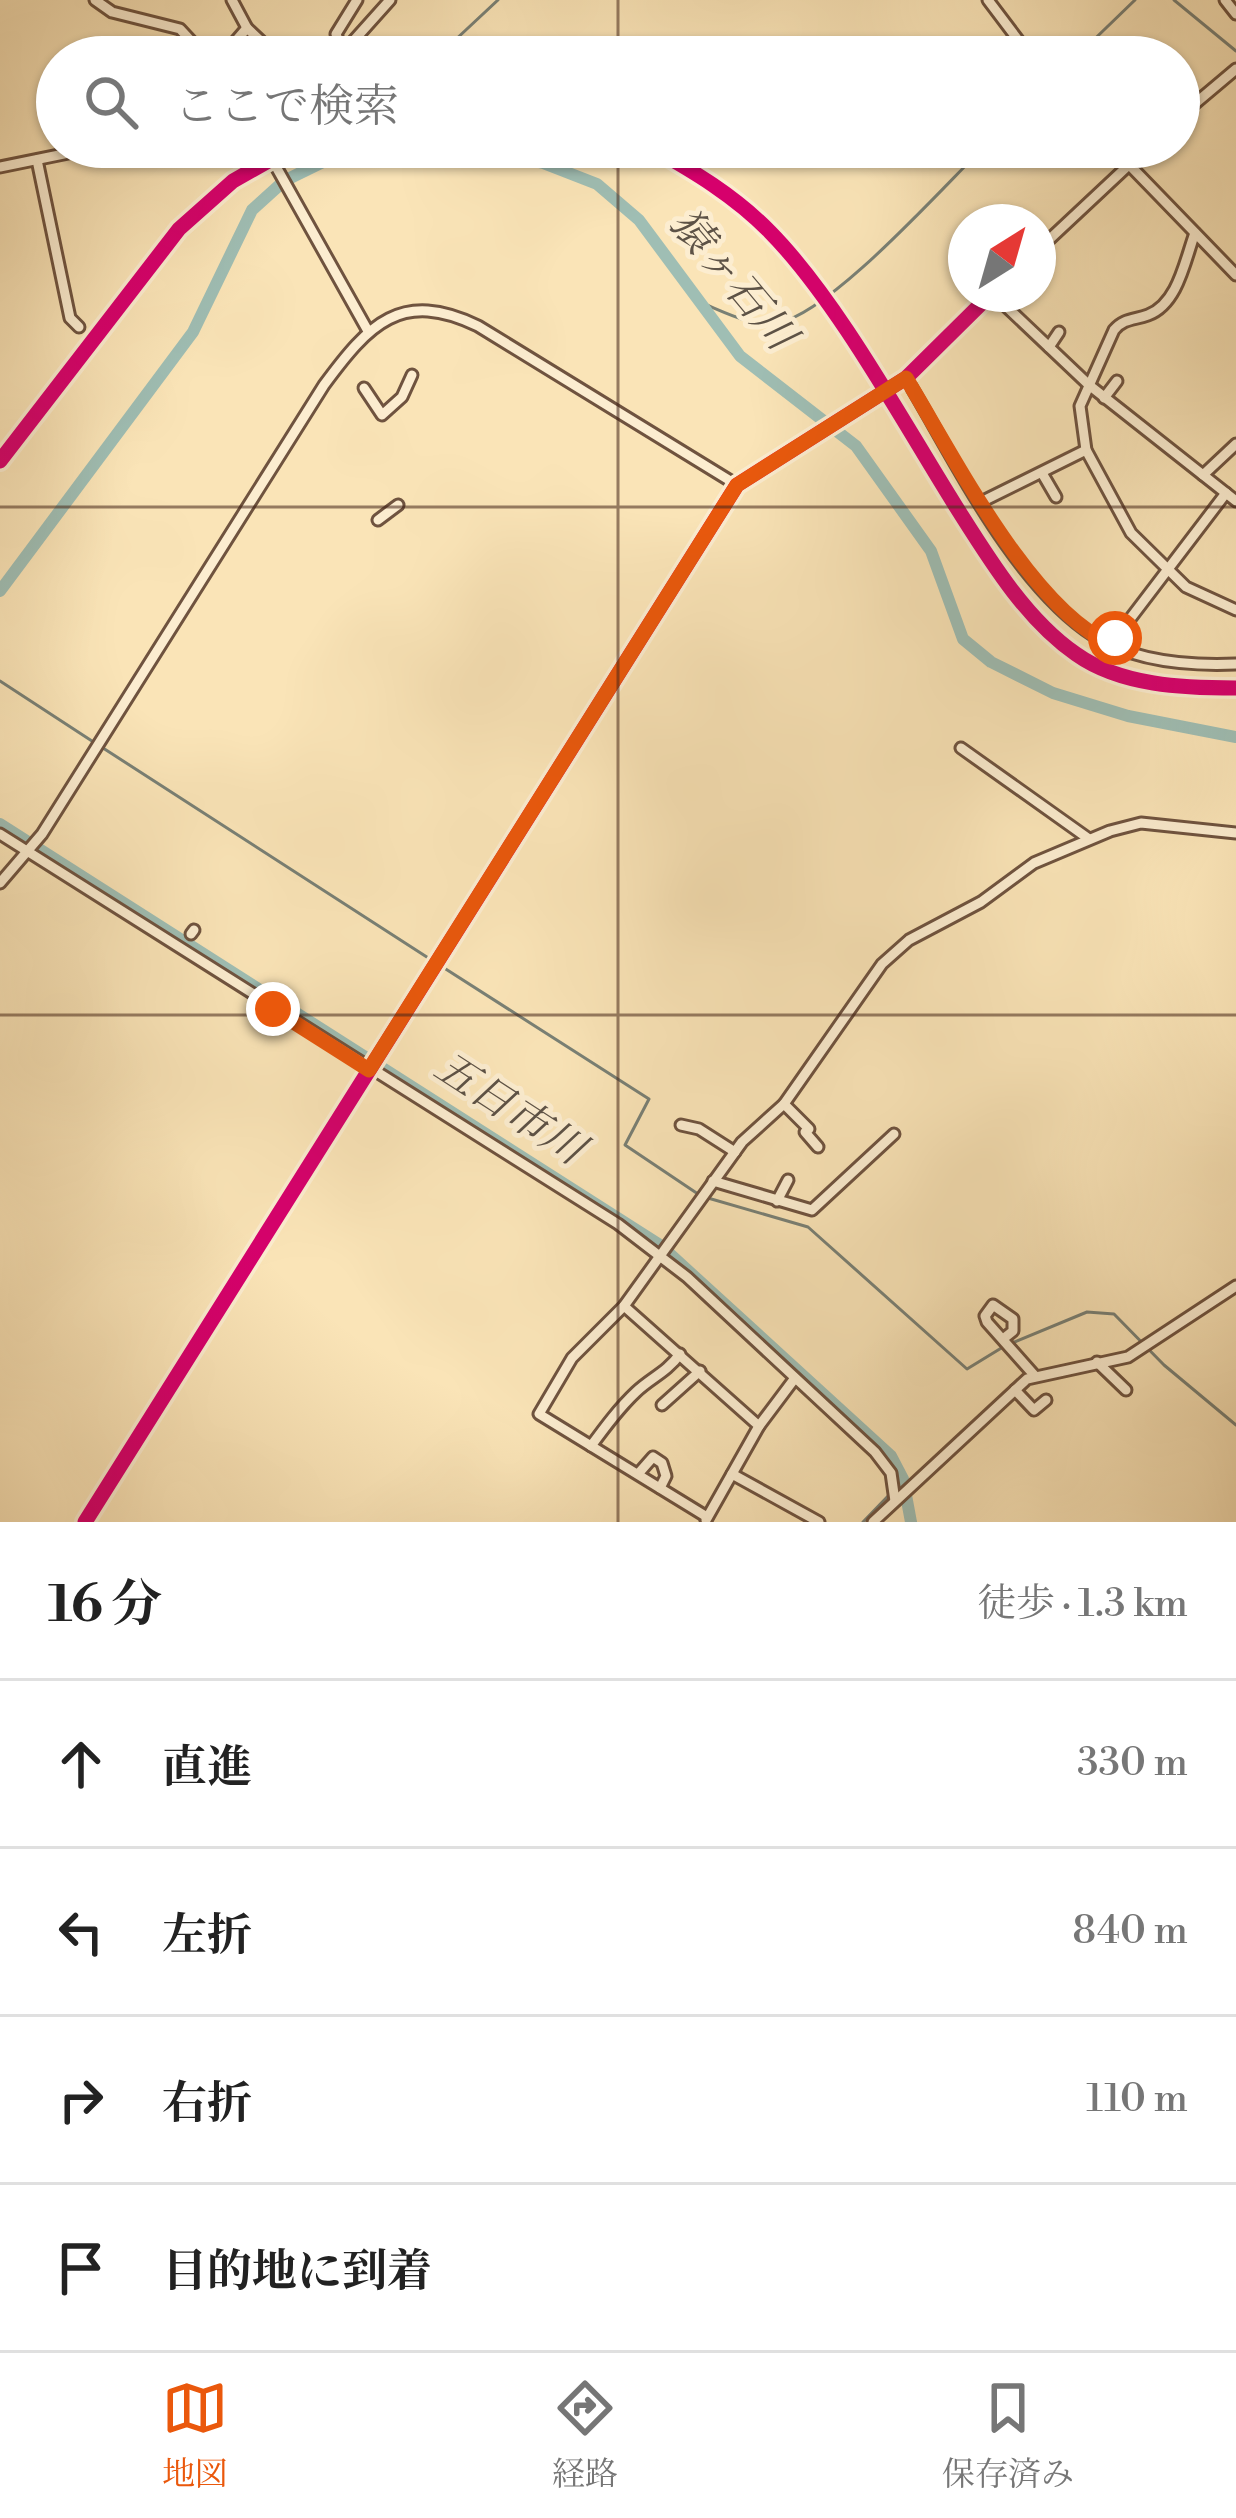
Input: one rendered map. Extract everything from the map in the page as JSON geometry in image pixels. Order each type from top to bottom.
[{"type":"street","points":[[95,0],[112,12],[180,29],[186,36]]},
{"type":"street","points":[[232,0],[247,28],[258,36]]},
{"type":"street","points":[[337,36],[357,0]]},
{"type":"street","points":[[359,36],[390,0]]},
{"type":"street","points":[[988,0],[1015,36]]},
{"type":"street","points":[[1225,0],[1236,14]]},
{"type":"street","points":[[240,36],[247,28]]},
{"type":"street","points":[[1200,99],[1236,68]]},
{"type":"street","points":[[0,167],[36,160]]},
{"type":"street","points":[[39,168],[70,318],[79,327]]},
{"type":"street","points":[[277,168],[368,331]]},
{"type":"street","points":[[1056,233],[1127,168]]},
{"type":"street","points":[[1133,168],[1236,275]]},
{"type":"street","points":[[1195,233],[1172,296],[1153,314],[1121,322],[1114,329],[1080,406],[1086,450],[1131,533],[1167,571],[1207,600],[1236,610]]},
{"type":"street","points":[[0,884],[31,851],[324,385],[368,331],[414,310],[457,316],[737,485]]},
{"type":"street","points":[[85,1522],[737,485],[906,378],[974,312]]},
{"type":"street","points":[[1011,312],[1104,398],[1236,501]]},
{"type":"street","points":[[1048,347],[1059,332]]},
{"type":"street","points":[[364,388],[382,416],[401,397],[412,375]]},
{"type":"street","points":[[906,378],[981,502],[1072,620],[1111,644],[1154,659],[1236,664]]},
{"type":"street","points":[[1104,398],[1118,381]]},
{"type":"street","points":[[1203,475],[1236,444]]},
{"type":"street","points":[[981,502],[1086,450]]},
{"type":"street","points":[[1046,467],[1056,496]]},
{"type":"street","points":[[1111,644],[1226,494]]},
{"type":"street","points":[[378,520],[398,505]]},
{"type":"street","points":[[961,748],[1089,840]]},
{"type":"street","points":[[795,1378],[759,1426],[706,1520],[539,1414],[572,1358],[624,1306],[735,1152],[784,1104],[882,964],[909,940],[981,902],[1034,863],[1089,840],[1141,823],[1236,832]]},
{"type":"street","points":[[0,834],[660,1254],[887,1464],[897,1500]]},
{"type":"street","points":[[784,1104],[809,1129],[805,1132],[818,1147]]},
{"type":"street","points":[[681,1125],[699,1129],[735,1152]]},
{"type":"street","points":[[713,1181],[812,1210],[894,1134]]},
{"type":"street","points":[[777,1201],[788,1180]]},
{"type":"street","points":[[873,1522],[1036,1376],[1128,1357],[1236,1286]]},
{"type":"street","points":[[624,1306],[759,1426]]},
{"type":"street","points":[[1003,1339],[1036,1376]]},
{"type":"street","points":[[591,1445],[629,1399],[664,1376],[680,1354]]},
{"type":"street","points":[[1096,1362],[1126,1390]]},
{"type":"street","points":[[662,1405],[700,1371]]},
{"type":"street","points":[[1015,1390],[1034,1410],[1046,1400]]},
{"type":"street","points":[[638,1474],[653,1457],[662,1462],[666,1476],[660,1488]]},
{"type":"street","points":[[732,1474],[819,1522]]},
{"type":"waterway","points":[[459,36],[498,0]]},
{"type":"waterway","points":[[1098,36],[1135,0]]},
{"type":"waterway","points":[[1174,0],[1236,51]]},
{"type":"waterway","name":"猿ヶ石川","points":[[0,591],[193,332],[252,210],[284,181],[310,168]]},
{"type":"waterway","name":"猿ヶ石川","points":[[556,168],[597,184],[639,220],[740,356],[856,446],[931,551],[963,639],[991,662],[1053,693],[1128,716],[1236,737]]},
{"type":"waterway","points":[[697,301],[758,323],[778,323],[800,314],[855,274],[963,168]]},
{"type":"waterway","points":[[0,681],[95,743]]},
{"type":"waterway","points":[[103,748],[433,961]]},
{"type":"waterway","name":"五日市川","points":[[0,824],[660,1245],[891,1456],[903,1479],[911,1522]]},
{"type":"waterway","points":[[441,966],[649,1099],[625,1145],[701,1196],[808,1227],[967,1369],[1003,1347]]},
{"type":"waterway","points":[[1012,1343],[1087,1312],[1114,1314],[1164,1365],[1236,1425]]},
{"type":"waterway","points":[[863,1522],[890,1494]]},
{"type":"cycle path","points":[[0,461],[179,229],[233,181],[256,168]]},
{"type":"cycle path","points":[[686,168],[743,207],[820,292],[994,566],[1040,623],[1076,654],[1113,673],[1174,686],[1236,688]]},
{"type":"cycle path","points":[[85,1522],[737,485],[906,378],[973,312]]},
{"type":"route","points":[[273,1009],[369,1070],[737,485],[906,378],[1007,542],[1072,620],[1111,644],[1115,638]]}]
